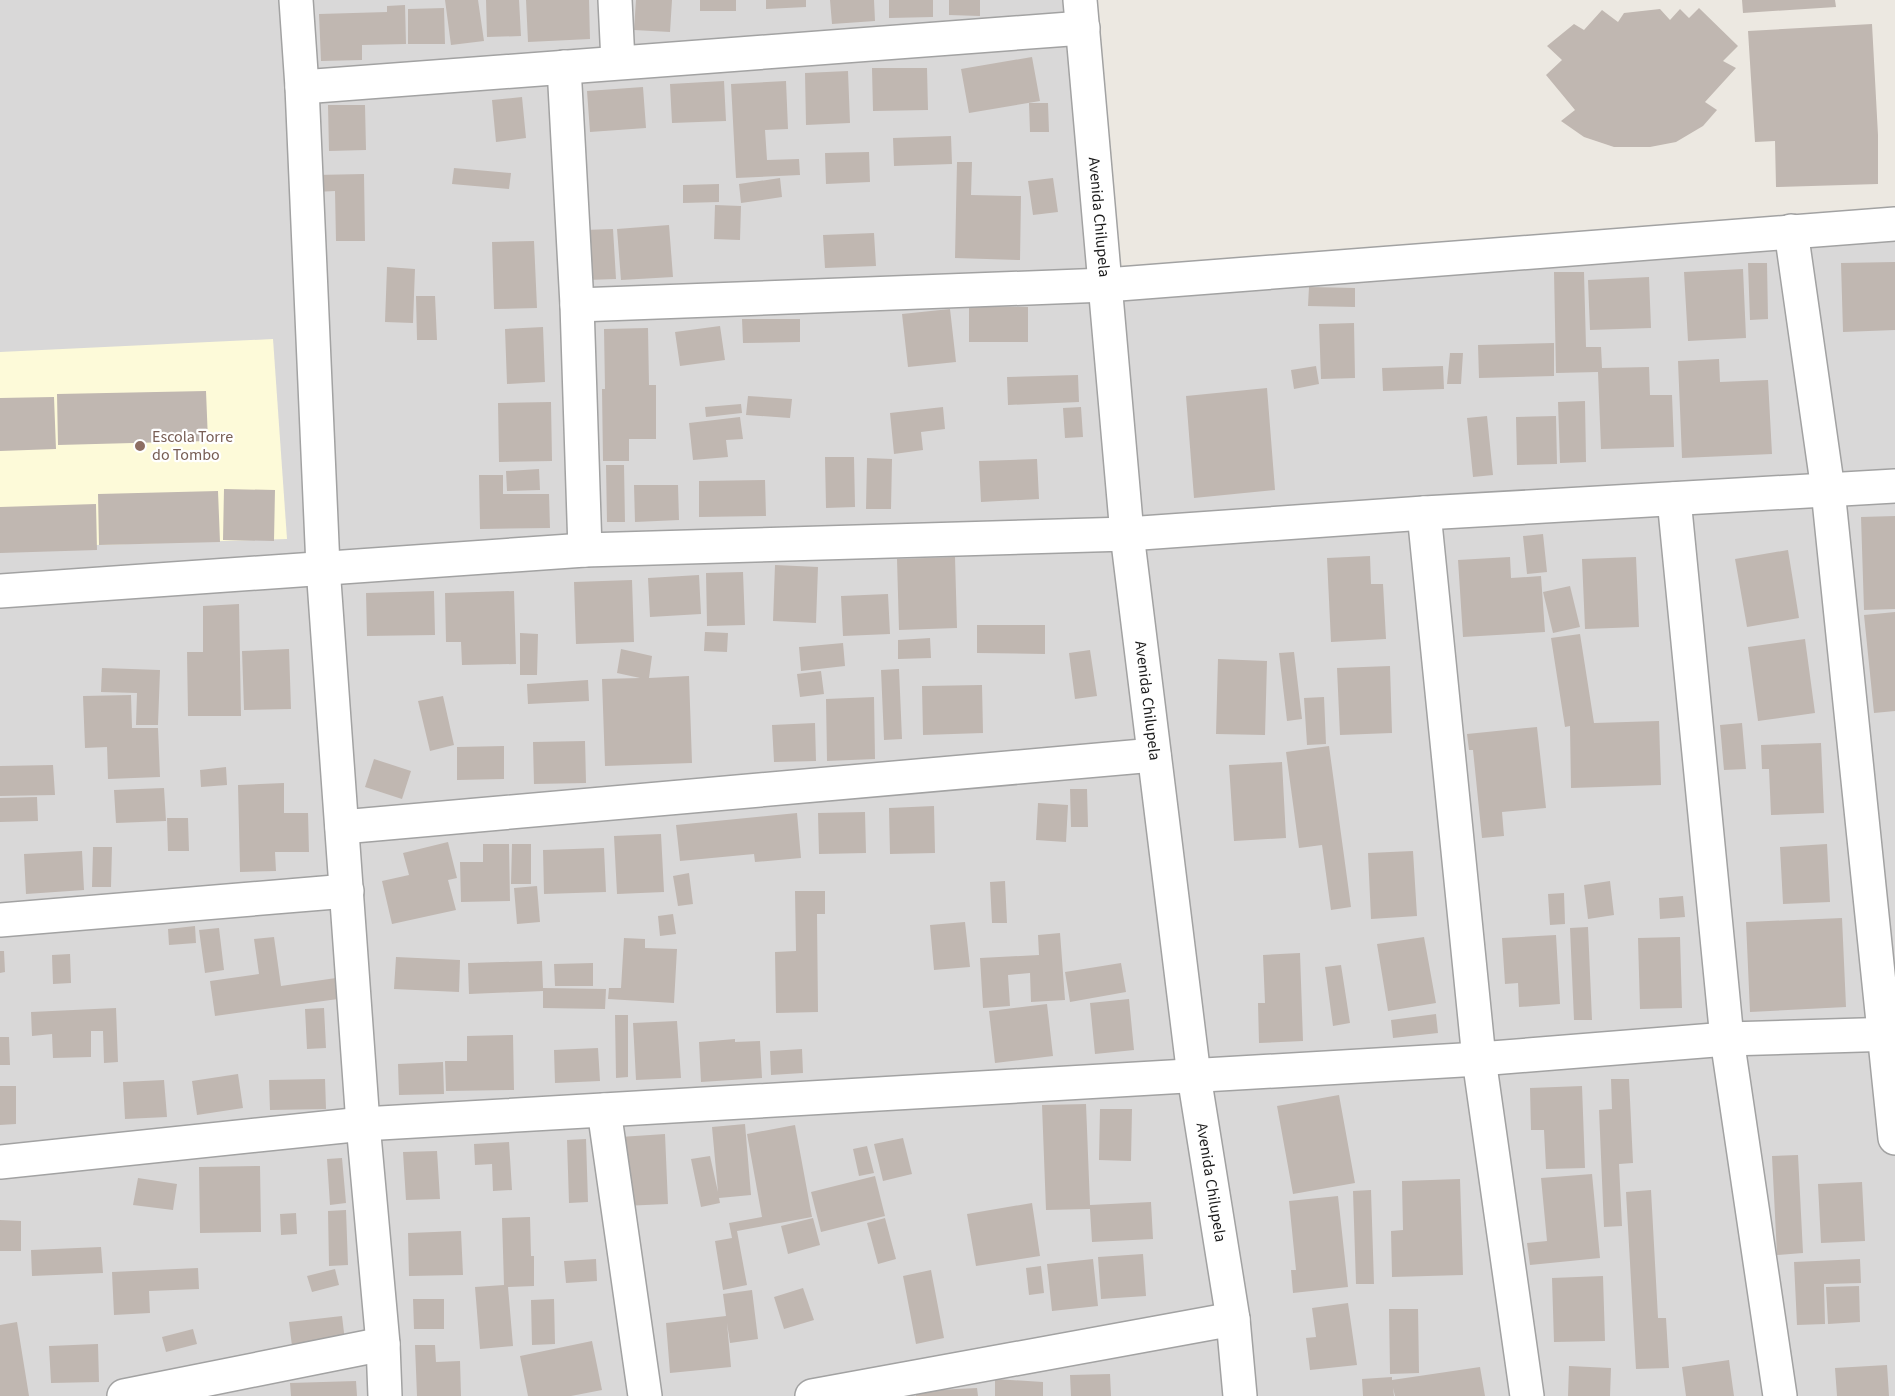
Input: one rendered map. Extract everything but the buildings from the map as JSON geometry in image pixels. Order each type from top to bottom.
[{"type":"street","points":[[296,0],[302,87],[323,567],[363,1124],[383,1344],[385,1396]]},
{"type":"street","points":[[615,0],[618,62]]},
{"type":"street","points":[[302,87],[618,62],[1082,14]]},
{"type":"street","name":"Avenida Chilupela","points":[[1082,14],[1127,534],[1194,1076],[1233,1319],[1240,1396]]},
{"type":"street","points":[[564,67],[577,305],[585,550]]},
{"type":"street","points":[[577,305],[1106,285],[1895,224]]},
{"type":"street","points":[[1791,231],[1828,490],[1889,1034],[1895,1138]]},
{"type":"street","points":[[0,591],[585,550],[1127,534],[1424,513],[1895,486]]},
{"type":"street","points":[[1674,499],[1727,1039],[1780,1396]]},
{"type":"street","points":[[1424,513],[1479,1059],[1527,1396]]},
{"type":"street","points":[[342,827],[1154,755]]},
{"type":"street","points":[[0,920],[347,891]]},
{"type":"street","points":[[0,1162],[363,1124],[1479,1059],[1727,1039],[1889,1034]]},
{"type":"street","points":[[604,1110],[645,1396]]},
{"type":"street","points":[[812,1396],[1233,1319]]},
{"type":"street","points":[[124,1396],[383,1344]]},
{"type":"shaded area","points":[[0,0],[1080,0],[1106,284],[1895,224],[1895,1396],[0,1396]]},
{"type":"shaded area","name":"Escola Torre do Tombo","points":[[273,339],[287,539],[0,548],[0,352]]},
{"type":"place","name":"Escola Torre do Tombo","points":[[140,446]]}]
